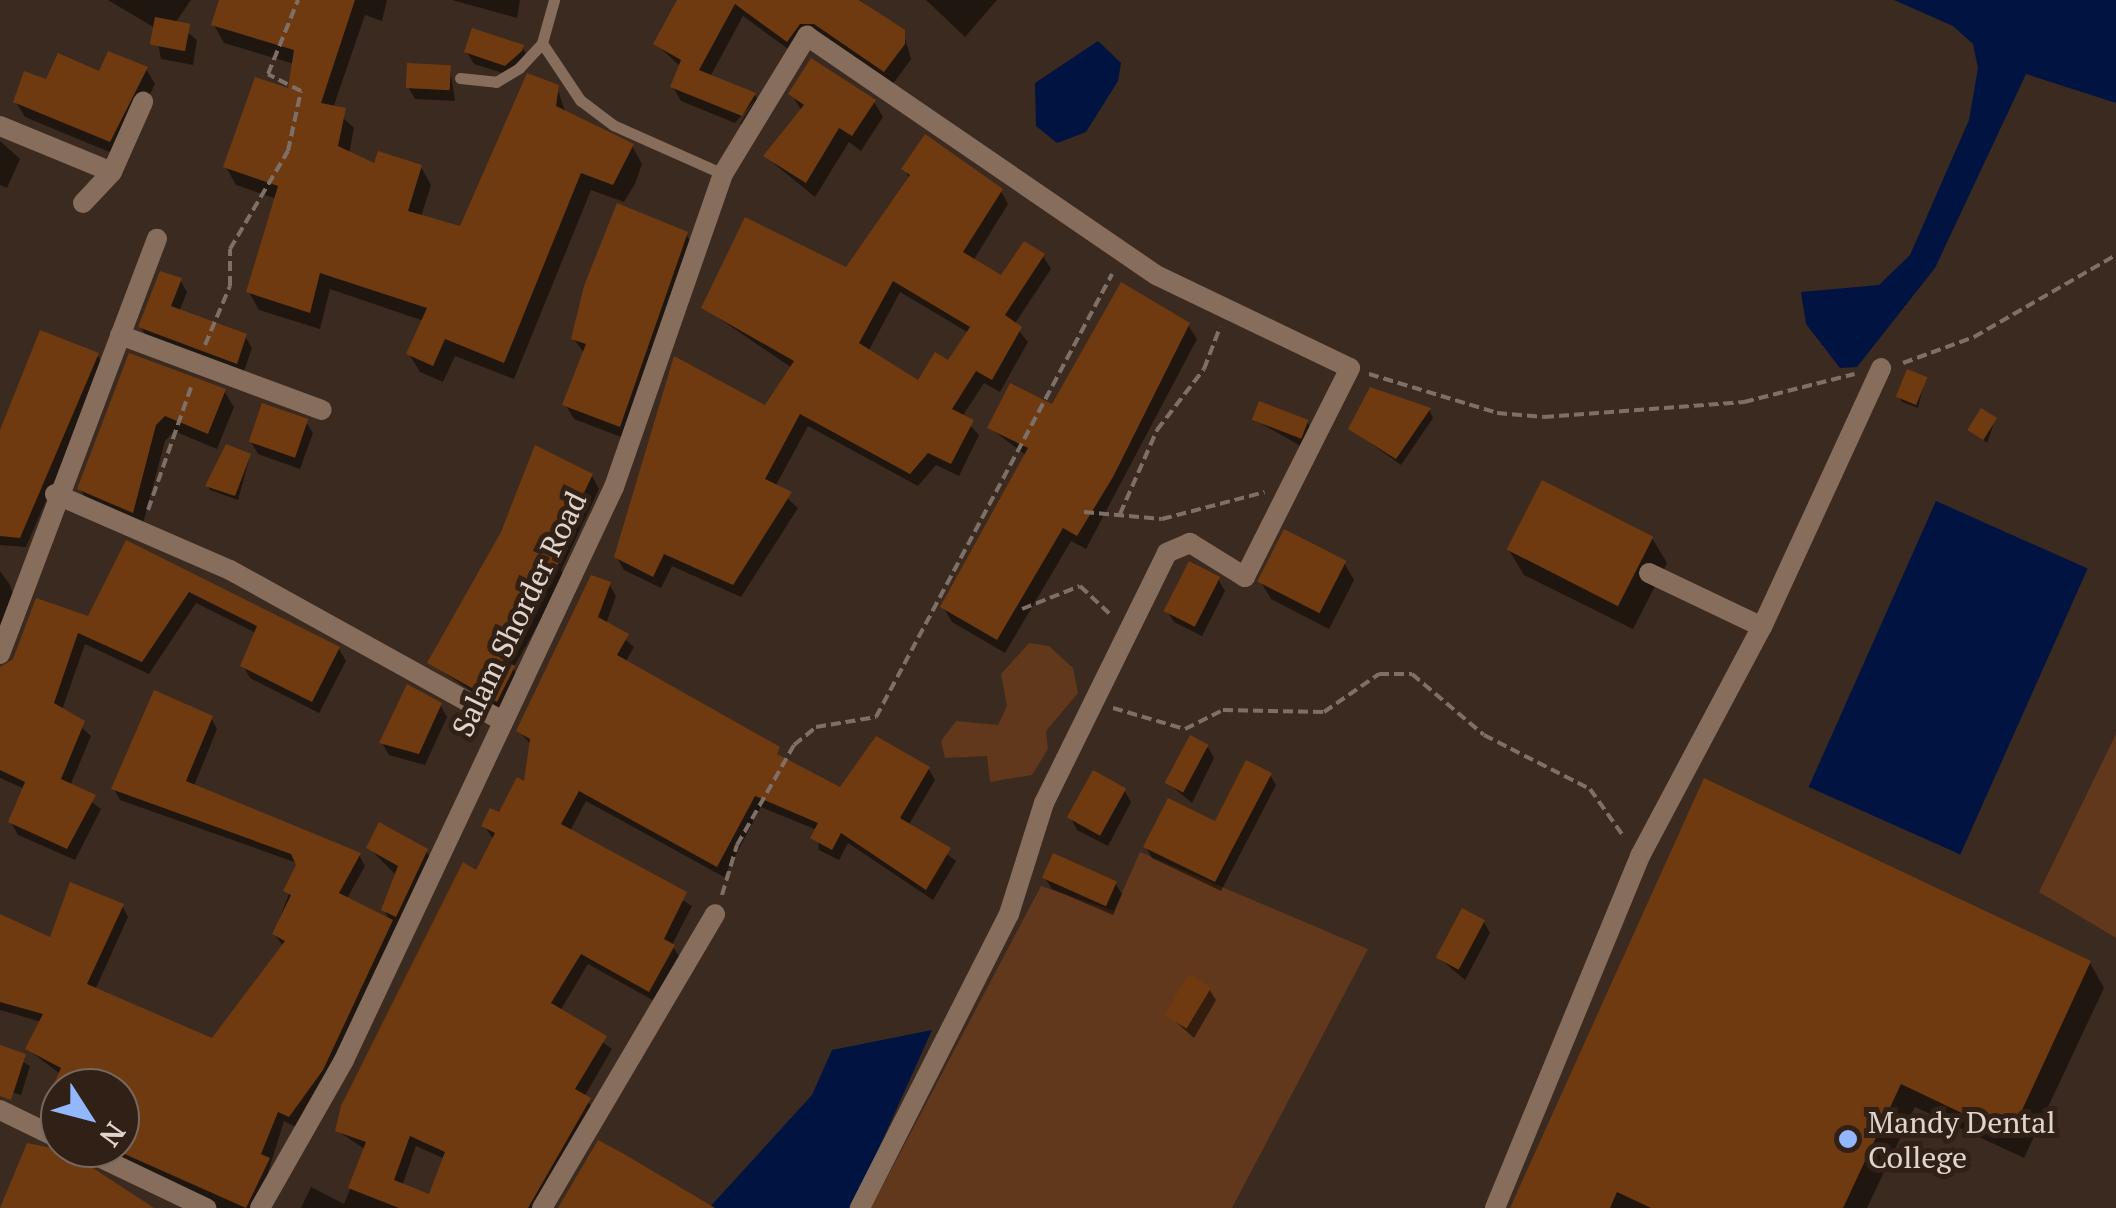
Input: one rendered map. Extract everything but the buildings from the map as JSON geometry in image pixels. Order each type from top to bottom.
[{"type":"street","name":"Salam Shorder Road","points":[[260,1208],[344,1060],[500,719],[614,487],[723,174],[807,36],[1124,254]]},
{"type":"street","points":[[83,203],[112,172],[143,102]]},
{"type":"street","points":[[0,126],[112,172]]},
{"type":"street","points":[[0,654],[56,494],[157,240]]},
{"type":"street","points":[[860,1208],[1008,914],[1044,803],[1167,553],[1190,544],[1245,577],[1295,492],[1350,368],[1224,314],[1124,254]]},
{"type":"street","points":[[120,335],[322,410]]},
{"type":"street","points":[[1495,1208],[1640,856],[1762,627],[1880,368]]},
{"type":"street","points":[[56,494],[141,528],[500,719]]},
{"type":"street","points":[[1649,573],[1762,627]]},
{"type":"street","points":[[542,1208],[716,914]]},
{"type":"street","points":[[0,1110],[40,1129]]},
{"type":"street","points":[[122,1168],[206,1208]]},
{"type":"lane","points":[[460,78],[496,82],[542,44],[554,0]]},
{"type":"lane","points":[[542,44],[580,100],[613,125],[723,174]]},
{"type":"path","points":[[141,528],[230,286],[230,249],[288,151],[301,91],[268,74],[298,0]]},
{"type":"path","points":[[716,914],[737,845],[794,745],[816,727],[876,717],[1124,254]]},
{"type":"path","points":[[1350,368],[1497,413],[1544,417],[1744,402],[1880,368],[1974,337],[2116,255]]},
{"type":"path","points":[[1120,514],[1156,430],[1204,369],[1224,314]]},
{"type":"path","points":[[1084,512],[1162,518],[1258,491],[1295,492]]},
{"type":"path","points":[[1022,609],[1064,587],[1092,590],[1116,624],[1117,658]]},
{"type":"path","points":[[1096,702],[1186,729],[1223,710],[1324,712],[1379,674],[1412,674],[1497,743],[1590,789],[1640,856]]},
{"type":"shaded area","points":[[1029,643],[1049,646],[1073,668],[1078,693],[1046,731],[1048,749],[1032,775],[990,782],[987,756],[945,758],[941,741],[956,721],[998,725],[1007,706],[1001,674]]},
{"type":"shaded area","points":[[2116,734],[2116,938],[2039,892]]},
{"type":"shaded area","points":[[1140,852],[1368,949],[1232,1208],[871,1208],[1041,886],[1114,911]]},
{"type":"water","points":[[1894,0],[2116,0],[2116,103],[2026,74],[1935,268],[1857,367],[1840,368],[1806,324],[1801,292],[1879,285],[1910,255],[1969,120],[1978,68],[1973,44],[1953,26]]},
{"type":"water","points":[[1098,41],[1121,63],[1118,81],[1086,132],[1057,143],[1036,126],[1035,83]]},
{"type":"water","points":[[1936,501],[2088,569],[1960,854],[1809,787]]},
{"type":"water","points":[[932,1030],[852,1208],[709,1208],[812,1095],[832,1050]]},
{"type":"place","name":"Mandy Dental College","points":[[1848,1139]]}]
